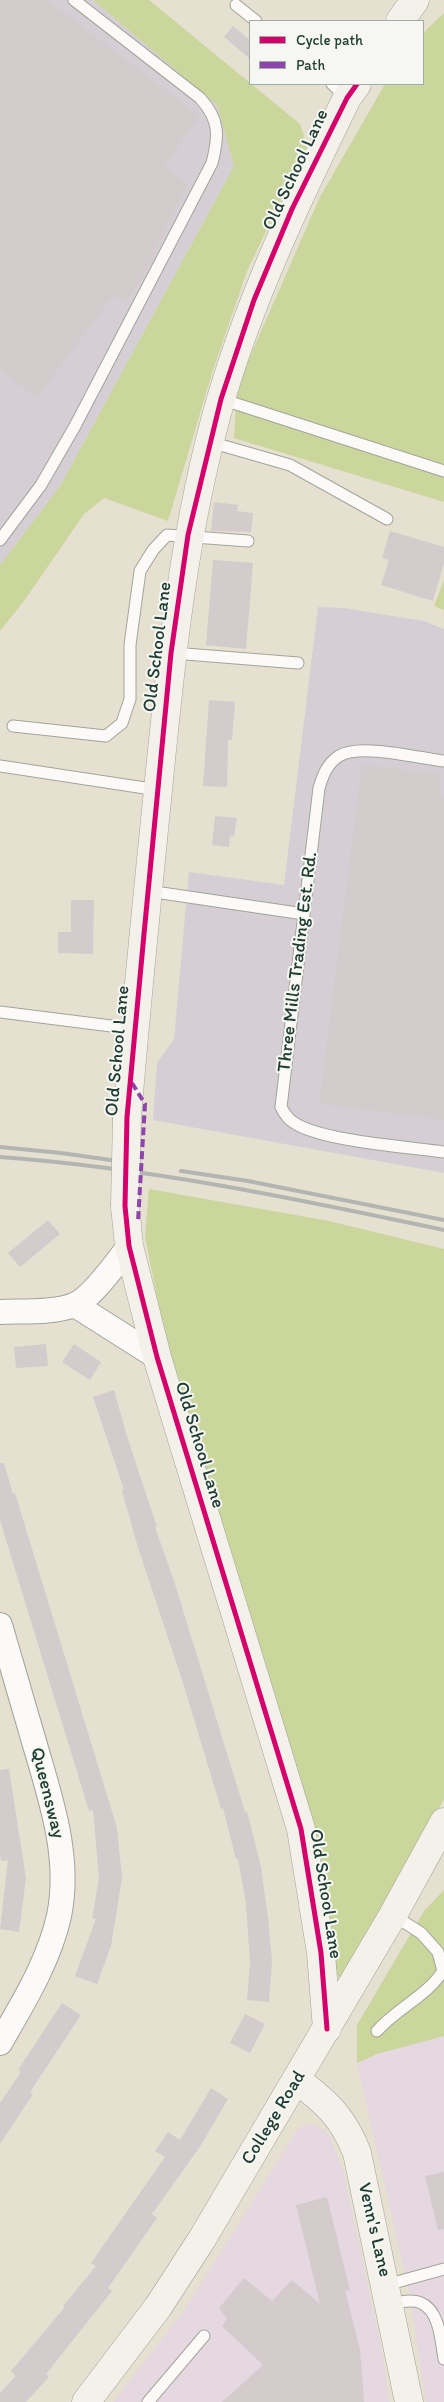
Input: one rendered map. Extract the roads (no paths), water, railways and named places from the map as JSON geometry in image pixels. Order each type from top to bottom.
[{"type":"street","points":[[401,20],[415,0]]},
{"type":"street","name":"Old School Lane","points":[[327,2029],[320,1945],[301,1829],[157,1357],[129,1246],[125,1206],[127,1117],[135,1029],[171,653],[188,535],[221,399],[254,300],[345,88]]},
{"type":"street","points":[[0,1312],[60,1308],[75,1305],[109,1273],[129,1246]]},
{"type":"street","points":[[75,1305],[157,1357]]},
{"type":"street","name":"Queensway","points":[[0,1625],[57,1820],[62,1885],[59,1915],[50,1945],[26,1999],[0,2043]]},
{"type":"street","name":"College Road","points":[[86,2402],[158,2307],[202,2239],[327,2029],[444,1822]]},
{"type":"street","name":"Venn's Lane","points":[[297,2080],[324,2101],[348,2132],[357,2153],[410,2402]]},
{"type":"lane","points":[[0,540],[41,485],[75,426],[212,163],[218,142],[211,110],[200,98],[74,0]]},
{"type":"lane","points":[[236,5],[255,20]]},
{"type":"lane","points":[[221,399],[444,471]]},
{"type":"lane","points":[[210,442],[290,465],[386,519]]},
{"type":"lane","points":[[13,726],[106,736],[122,724],[130,699],[130,645],[140,571],[153,550],[167,535],[188,535],[248,541]]},
{"type":"lane","points":[[171,653],[298,663]]},
{"type":"lane","name":"Three Mills Trading Est. Rd.","points":[[444,761],[368,751],[353,751],[341,755],[324,772],[318,788],[281,1107],[286,1116],[300,1126],[322,1135],[444,1152]]},
{"type":"lane","points":[[0,766],[158,790]]},
{"type":"lane","points":[[148,891],[304,914]]},
{"type":"lane","points":[[0,1012],[135,1029]]},
{"type":"lane","points":[[377,2031],[388,2019],[435,1984],[443,1971],[438,1952],[421,1933],[393,1915]]},
{"type":"lane","points":[[388,2295],[444,2269]]},
{"type":"lane","points":[[388,2295],[406,2301],[421,2302],[429,2309],[434,2315],[444,2359]]},
{"type":"lane","points":[[148,2402],[204,2336]]},
{"type":"railway","points":[[0,1147],[139,1164]]},
{"type":"railway","points":[[0,1157],[112,1169],[223,1186],[444,1230]]},
{"type":"railway","points":[[181,1171],[248,1181],[444,1220]]}]
